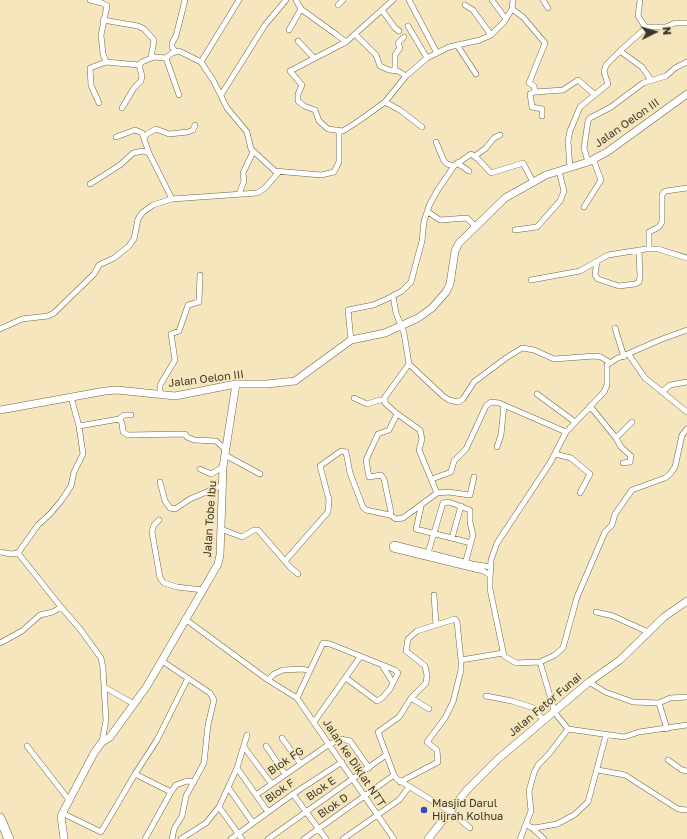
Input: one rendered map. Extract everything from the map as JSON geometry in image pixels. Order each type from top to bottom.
[{"type":"highway","points":[[0,818],[9,839]]},
{"type":"street","points":[[90,0],[102,2],[107,6]]},
{"type":"street","points":[[106,62],[103,54],[102,41],[103,20],[110,0]]},
{"type":"street","points":[[186,0],[176,36],[172,42],[172,47],[175,51],[188,54],[201,62],[227,108],[246,132],[253,152],[278,173],[321,175],[334,172],[339,162],[339,132]]},
{"type":"street","points":[[201,62],[239,0]]},
{"type":"street","points":[[221,95],[239,69],[265,25],[286,0]]},
{"type":"street","points":[[296,0],[301,10],[346,42]]},
{"type":"street","points":[[338,5],[343,0]]},
{"type":"street","points":[[393,0],[356,35],[346,42],[290,71],[302,85],[298,99],[302,105],[315,110],[324,126],[339,132],[347,129],[385,102],[406,76],[427,58],[457,45],[480,40],[491,35],[502,26],[512,9],[513,0]]},
{"type":"street","points":[[409,0],[437,53]]},
{"type":"street","points":[[492,0],[506,19]]},
{"type":"street","points":[[544,0],[548,8]]},
{"type":"street","points":[[640,0],[638,16],[646,28]]},
{"type":"street","points":[[465,5],[473,10],[491,35]]},
{"type":"street","points":[[512,9],[523,16],[544,43],[529,83],[534,86],[535,92]]},
{"type":"street","points":[[289,30],[301,10]]},
{"type":"street","points":[[382,10],[394,28],[399,31]]},
{"type":"street","points":[[103,20],[138,26],[144,29],[154,40],[151,58]]},
{"type":"street","points":[[570,168],[568,141],[570,131],[580,107],[608,84],[604,69],[620,51],[646,28],[666,27],[675,23],[687,23]]},
{"type":"street","points":[[408,26],[427,58]]},
{"type":"street","points":[[356,35],[376,55],[379,66],[395,70],[406,76]]},
{"type":"street","points":[[395,70],[395,55],[400,48],[398,43],[404,37]]},
{"type":"street","points":[[298,41],[314,58]]},
{"type":"street","points":[[457,45],[476,74]]},
{"type":"street","points":[[99,104],[91,85],[90,68],[106,62],[139,65],[151,58],[166,58],[175,51]]},
{"type":"street","points":[[620,51],[642,67],[651,80]]},
{"type":"street","points":[[166,58],[179,94]]},
{"type":"street","points":[[584,208],[600,180],[584,148],[589,119],[611,107],[640,85],[666,76],[675,68],[687,62]]},
{"type":"street","points":[[122,108],[134,88],[141,81],[142,76],[139,65]]},
{"type":"street","points":[[542,116],[542,109],[532,107],[530,94],[535,92],[563,90],[578,80],[594,94]]},
{"type":"street","name":"Jalan Oelon III","points":[[0,410],[55,402],[71,397],[117,390],[160,395],[190,394],[236,384],[267,384],[296,381],[351,340],[380,334],[428,312],[446,292],[450,284],[457,246],[475,226],[505,198],[533,182],[590,160],[635,132],[687,94]]},
{"type":"street","points":[[385,102],[400,110],[422,127]]},
{"type":"street","points":[[144,137],[156,129],[172,134],[188,132],[193,130],[195,125]]},
{"type":"street","points":[[116,137],[128,131],[138,130],[142,133],[149,153],[172,200]]},
{"type":"street","points":[[475,156],[486,148],[494,138],[500,135]]},
{"type":"street","points":[[436,142],[444,161],[447,164],[456,164],[469,171]]},
{"type":"street","points":[[90,184],[120,165],[133,152],[144,151],[149,153]]},
{"type":"street","points":[[239,194],[244,180],[243,173],[253,152]]},
{"type":"street","points":[[351,340],[348,310],[373,304],[392,296],[402,291],[411,282],[422,241],[424,221],[437,191],[456,164],[469,155],[475,156],[491,173],[523,163],[533,182]]},
{"type":"street","points":[[515,230],[539,226],[560,201],[564,191],[559,171]]},
{"type":"street","points":[[0,328],[22,319],[48,316],[54,313],[94,274],[99,265],[114,258],[130,246],[134,239],[136,225],[142,213],[153,205],[172,200],[261,192],[278,173]]},
{"type":"street","points":[[650,248],[649,232],[659,227],[662,222],[662,195],[664,192],[687,188]]},
{"type":"street","points":[[428,212],[440,220],[467,218],[475,226]]},
{"type":"street","points":[[531,280],[580,271],[608,255],[650,248],[687,258]]},
{"type":"street","points":[[597,262],[595,275],[598,279],[619,286],[635,284],[639,282],[640,277],[639,250]]},
{"type":"street","points":[[160,395],[160,385],[174,360],[171,334],[179,331],[188,305],[199,302],[200,275]]},
{"type":"street","points":[[392,296],[396,313],[401,325],[409,364],[443,396],[458,402],[463,399],[474,382],[522,348],[534,350],[554,359],[595,356],[601,357],[609,362]]},
{"type":"street","points":[[615,328],[627,356],[640,374],[687,412]]},
{"type":"street","points":[[687,330],[662,339],[627,356],[609,362],[606,367],[607,380],[604,392],[566,432],[555,454],[497,543],[491,567],[490,589],[500,632],[503,654],[506,659],[516,663],[540,662],[555,655],[563,648],[577,596],[604,532],[612,525],[615,514],[632,490],[665,478],[675,468],[682,435],[687,429]]},
{"type":"street","points":[[384,400],[400,374],[409,364]]},
{"type":"street","points":[[662,392],[670,385],[687,382]]},
{"type":"street","name":"Jalan Tobe Ibu","points":[[62,813],[94,753],[102,742],[110,737],[147,686],[218,564],[220,555],[223,467],[236,384]]},
{"type":"street","points":[[537,394],[575,422]]},
{"type":"street","points":[[0,552],[10,554],[18,553],[38,525],[50,514],[69,490],[83,454],[79,426],[71,397]]},
{"type":"street","points":[[354,398],[367,404],[384,400]]},
{"type":"street","points":[[384,400],[387,407],[420,430],[422,439],[419,444],[419,450],[426,471],[432,479],[436,493]]},
{"type":"street","points":[[432,479],[451,472],[454,461],[466,449],[488,403],[493,401],[566,432]]},
{"type":"street","points":[[497,447],[501,435],[504,405]]},
{"type":"street","points":[[590,406],[616,438],[620,446],[631,456],[630,462],[623,463]]},
{"type":"street","points":[[79,426],[119,419],[124,415],[132,414]]},
{"type":"street","points":[[390,515],[391,512],[384,479],[381,474],[368,476],[366,460],[378,434],[389,430],[397,414]]},
{"type":"street","points":[[119,419],[122,423],[123,432],[128,435],[185,434],[187,437],[194,440],[216,441],[225,452],[260,474]]},
{"type":"street","points":[[616,438],[632,422]]},
{"type":"street","points":[[285,561],[328,512],[329,500],[320,466],[341,451],[346,452],[354,485],[363,507],[366,510],[390,515],[396,519],[403,518],[436,493],[448,492],[470,495],[474,477]]},
{"type":"street","points":[[555,454],[571,458],[590,474],[580,493]]},
{"type":"street","points":[[200,469],[211,474],[223,467]]},
{"type":"street","points":[[160,482],[164,502],[170,508],[174,509],[190,499],[223,485]]},
{"type":"street","points":[[427,555],[443,503],[449,502],[470,510],[470,522],[473,535],[465,565]]},
{"type":"street","points":[[452,538],[461,506]]},
{"type":"street","points":[[422,507],[416,529],[471,543]]},
{"type":"street","points":[[159,520],[154,525],[152,532],[160,578],[164,583],[176,587],[203,590]]},
{"type":"street","points":[[221,529],[242,537],[254,530],[258,530],[298,574]]},
{"type":"street","points":[[427,555],[393,549],[392,546],[394,544],[465,565],[490,575]]},
{"type":"street","points":[[18,553],[99,653],[103,668],[106,720],[102,742]]},
{"type":"street","points":[[465,565],[491,567]]},
{"type":"street","points":[[434,595],[436,625]]},
{"type":"street","name":"Jalan Fetor Funai","points":[[428,839],[467,790],[489,767],[555,713],[589,682],[620,660],[664,617],[687,601]]},
{"type":"street","points":[[0,643],[28,627],[40,614],[52,612],[61,607]]},
{"type":"street","points":[[596,612],[613,616],[648,632]]},
{"type":"street","points":[[400,782],[410,775],[435,765],[438,762],[437,750],[427,742],[445,718],[454,702],[461,670],[457,620],[455,619],[416,631],[408,639],[406,645],[407,653],[423,663],[427,675],[424,685],[411,698],[399,718],[378,732],[394,775],[400,782],[451,812],[470,828]]},
{"type":"street","name":"Jalan ke Diklat NTT","points":[[185,620],[268,680],[297,698],[328,745],[342,762],[352,780],[393,837]]},
{"type":"street","points":[[297,698],[323,643],[330,644],[397,672],[397,676],[393,683],[382,698],[377,701],[346,678]]},
{"type":"street","points":[[461,660],[503,654]]},
{"type":"street","points":[[314,722],[360,657]]},
{"type":"street","points":[[162,661],[210,693],[214,700],[208,724],[204,763],[186,796],[182,816],[174,827],[172,839]]},
{"type":"street","points":[[540,662],[555,713],[568,729],[626,737],[639,732],[687,725]]},
{"type":"street","points":[[382,665],[393,683]]},
{"type":"street","points":[[268,680],[274,674],[284,670],[303,669],[309,671]]},
{"type":"street","points":[[64,839],[61,821],[62,813],[102,832],[135,774],[157,740],[188,678]]},
{"type":"street","points":[[589,682],[604,692],[633,702],[659,703],[670,698],[687,697]]},
{"type":"street","points":[[104,687],[134,704]]},
{"type":"street","points":[[486,696],[512,701],[534,708],[544,721]]},
{"type":"street","points":[[411,698],[429,709]]},
{"type":"street","points":[[659,703],[667,729]]},
{"type":"street","points":[[520,839],[531,807],[529,791],[534,774],[538,765],[553,750],[568,729]]},
{"type":"street","points":[[181,839],[206,823],[219,807],[237,768],[247,735]]},
{"type":"street","points":[[532,828],[553,825],[566,820],[590,800],[594,778],[598,770],[606,735]]},
{"type":"street","points":[[282,738],[300,763]]},
{"type":"street","name":"Blok FG","points":[[256,795],[300,763],[328,745],[342,739],[348,739],[369,768]]},
{"type":"street","points":[[26,746],[69,800]]},
{"type":"street","points":[[266,746],[285,774]]},
{"type":"street","points":[[244,747],[271,783]]},
{"type":"street","name":"Blok E","points":[[268,839],[386,755]]},
{"type":"street","points":[[668,760],[687,772]]},
{"type":"street","name":"Blok F","points":[[231,839],[293,794],[342,762]]},
{"type":"street","points":[[237,768],[268,812]]},
{"type":"street","points":[[598,770],[625,775],[678,809],[687,810]]},
{"type":"street","points":[[135,774],[171,792]]},
{"type":"street","name":"Blok D","points":[[304,839],[394,775]]},
{"type":"street","points":[[145,839],[176,785],[187,781],[194,782]]},
{"type":"street","points":[[228,787],[254,823]]},
{"type":"street","points":[[344,839],[399,800],[409,787]]},
{"type":"street","points":[[293,794],[326,839]]},
{"type":"street","points":[[219,807],[242,839]]},
{"type":"street","points":[[526,823],[544,839]]},
{"type":"street","points":[[387,839],[393,837]]},
{"type":"place","name":"Masjid Darul Hijrah Kolhua","points":[[424,810]]}]
